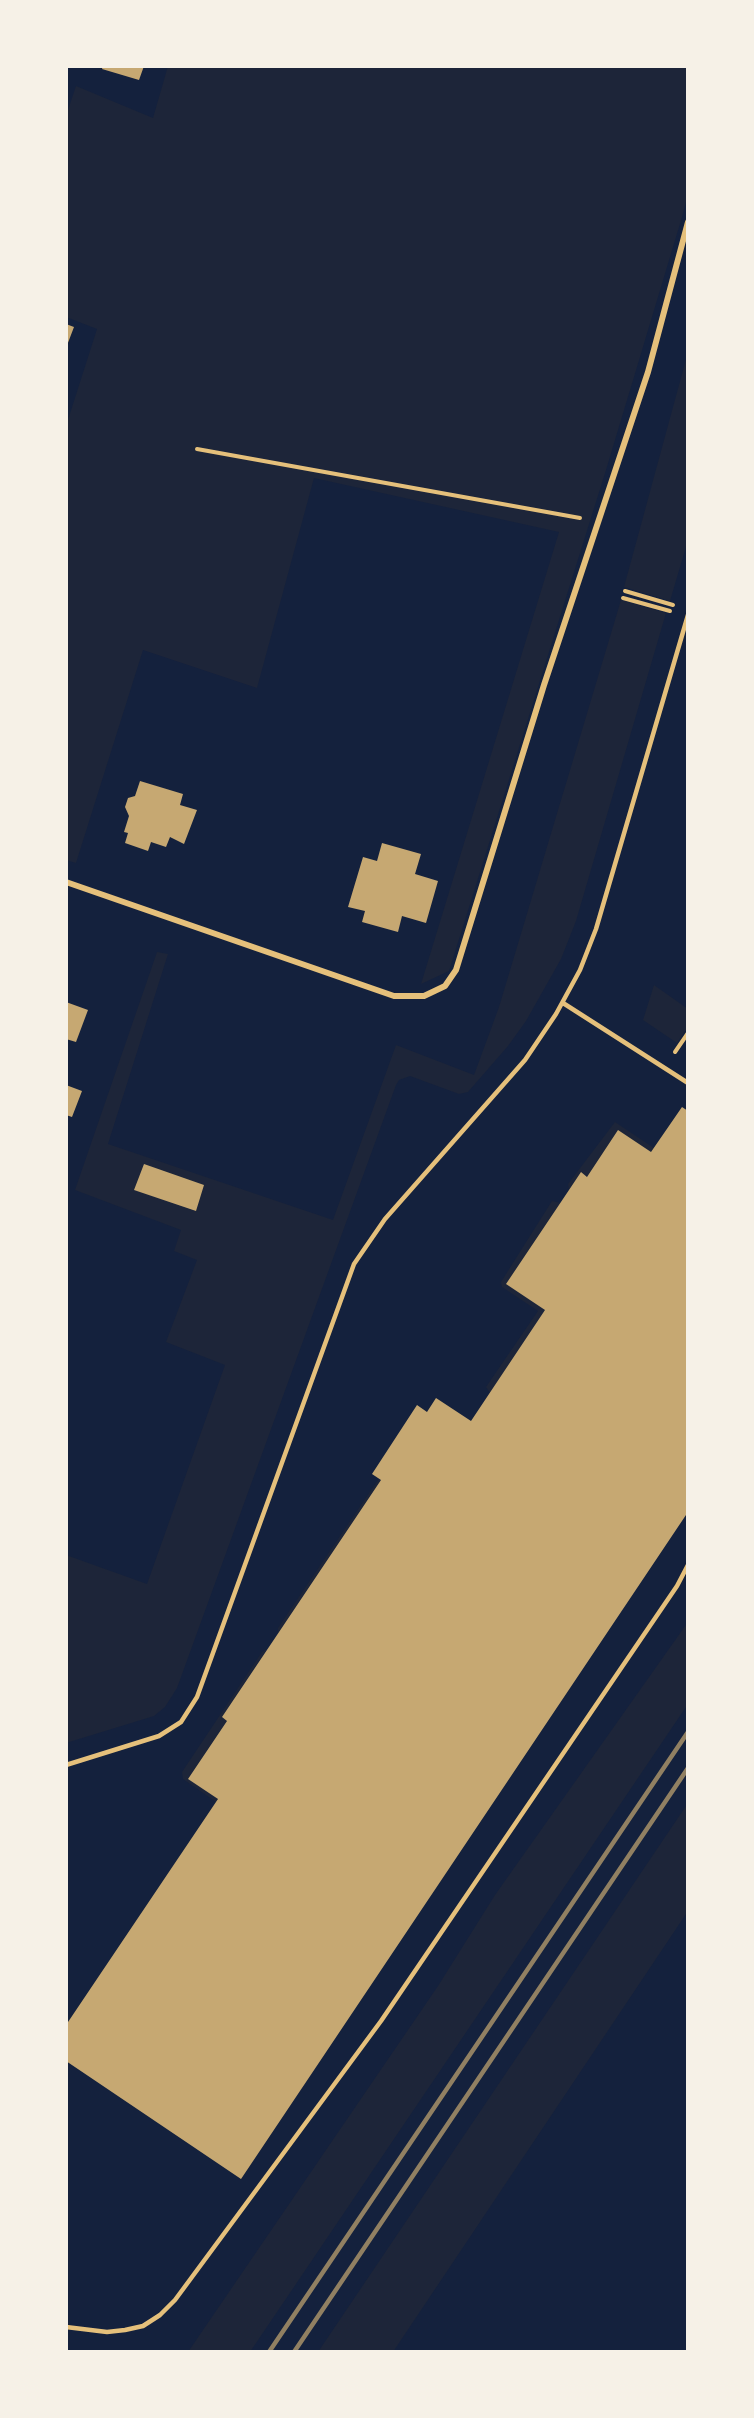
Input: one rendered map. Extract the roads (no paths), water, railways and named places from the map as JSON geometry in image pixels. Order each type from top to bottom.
[{"type":"street","points":[[66,882],[394,996],[424,996],[445,986],[456,970],[544,685],[648,372],[688,222]]},
{"type":"lane","points":[[66,1765],[154,1739],[171,1730],[190,1710],[197,1697],[354,1264],[385,1219],[525,1060],[563,1003],[580,970],[596,929],[688,615]]},
{"type":"lane","points":[[563,1003],[688,1083]]},
{"type":"lane","points":[[66,2327],[107,2332],[143,2326],[160,2315],[175,2300],[381,2021],[677,1586],[688,1565]]},
{"type":"railway","points":[[269,2352],[688,1732]]},
{"type":"railway","points":[[294,2352],[688,1768]]}]
